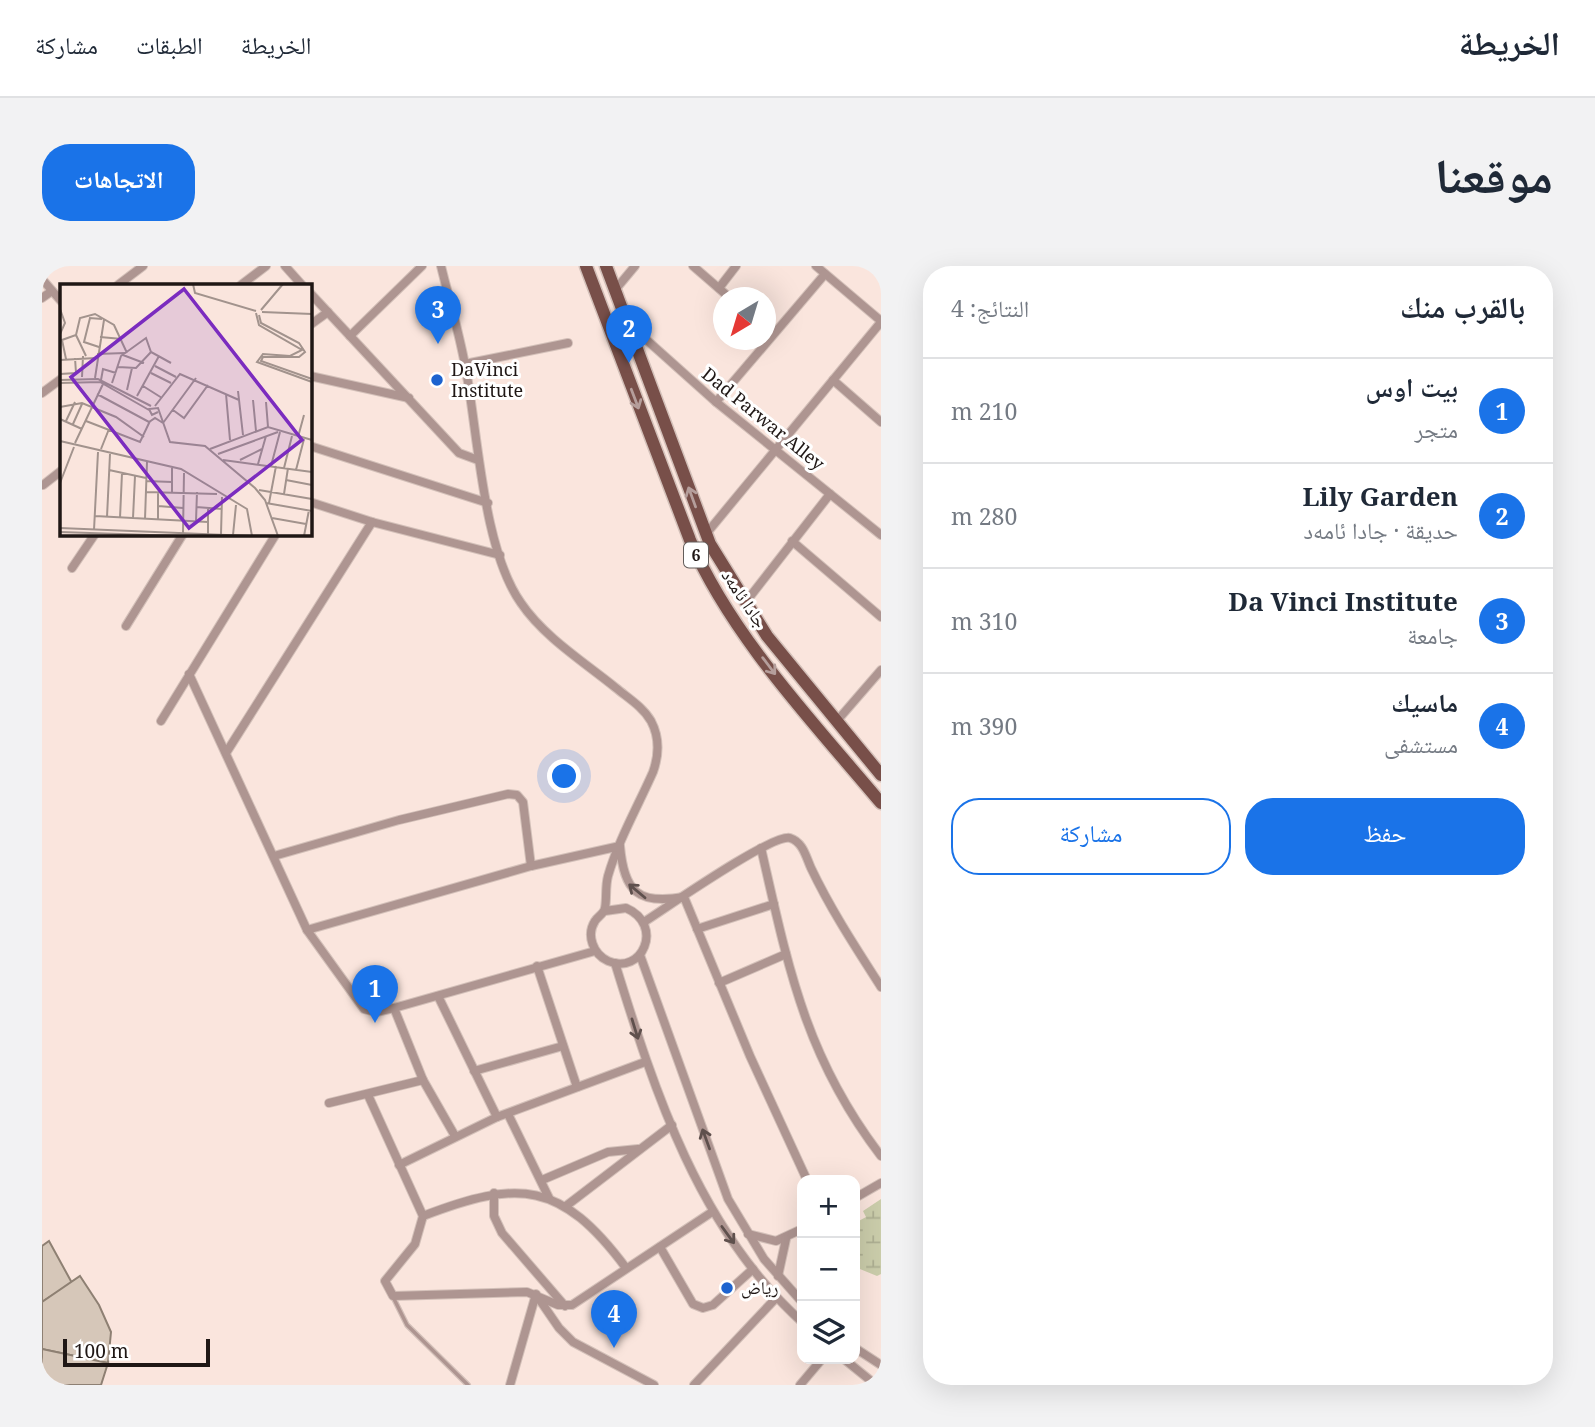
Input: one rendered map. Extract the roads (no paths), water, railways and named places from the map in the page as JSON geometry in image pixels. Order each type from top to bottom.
[{"type":"main road","name":"جادا ئامەد","points":[[586,266],[705,573],[780,681],[881,803]]},
{"type":"main road","name":"جادا ئامەد","points":[[606,266],[706,534],[767,636],[881,775]]},
{"type":"street","points":[[119,284],[143,266]]},
{"type":"street","points":[[242,284],[266,266]]},
{"type":"street","points":[[285,266],[301,284]]},
{"type":"street","points":[[350,336],[422,266]]},
{"type":"street","points":[[441,266],[466,364],[478,460],[500,555],[512,588],[532,617],[642,709],[656,732],[657,759],[608,875],[605,911],[592,929],[596,951]]},
{"type":"street","points":[[615,290],[635,266]]},
{"type":"street","points":[[694,266],[718,287]]},
{"type":"street","points":[[720,287],[736,266]]},
{"type":"street","points":[[706,534],[881,321],[816,266]]},
{"type":"street","points":[[776,324],[825,274]]},
{"type":"street","points":[[42,279],[60,300]]},
{"type":"street","points":[[42,298],[52,291]]},
{"type":"street","points":[[312,295],[459,453],[478,460]]},
{"type":"street","points":[[312,324],[328,312]]},
{"type":"street","name":"Dad Parwar Alley","points":[[628,324],[716,402],[881,535]]},
{"type":"street","points":[[466,364],[568,343]]},
{"type":"street","points":[[716,402],[755,350]]},
{"type":"street","points":[[312,376],[409,398]]},
{"type":"street","points":[[42,393],[60,380]]},
{"type":"street","points":[[833,380],[881,422]]},
{"type":"street","points":[[312,447],[488,503]]},
{"type":"street","points":[[43,485],[60,472]]},
{"type":"street","points":[[746,603],[830,495]]},
{"type":"street","points":[[312,503],[372,522],[500,555]]},
{"type":"street","points":[[226,753],[372,522]]},
{"type":"street","points":[[72,568],[93,536]]},
{"type":"street","points":[[126,626],[182,536]]},
{"type":"street","points":[[160,721],[275,536]]},
{"type":"street","points":[[792,541],[881,617]]},
{"type":"street","points":[[836,722],[881,670]]},
{"type":"street","points":[[189,674],[307,930],[364,1009],[376,1012],[394,1008],[596,951],[615,963],[627,963],[640,955],[647,939],[643,922],[626,908],[605,911]]},
{"type":"street","points":[[274,856],[399,820],[508,794],[517,795],[523,802],[531,866]]},
{"type":"street","points":[[643,922],[761,848],[785,838],[801,845],[828,904],[881,987]]},
{"type":"street","points":[[307,930],[531,866],[620,846]]},
{"type":"street","points":[[620,846],[625,879],[639,895],[659,902],[684,897]]},
{"type":"street","points":[[761,848],[791,981],[826,1070],[856,1123],[881,1156]]},
{"type":"street","points":[[684,897],[719,983],[805,1175]]},
{"type":"street","points":[[697,929],[774,904]]},
{"type":"street","points":[[719,983],[786,954]]},
{"type":"street","points":[[640,955],[728,1199],[748,1234],[778,1276],[801,1301]]},
{"type":"street","points":[[615,963],[645,1062],[712,1212],[776,1298],[797,1317]]},
{"type":"street","points":[[537,966],[577,1087]]},
{"type":"street","points":[[438,996],[497,1117]]},
{"type":"street","points":[[394,1008],[423,1080],[454,1136]]},
{"type":"street","points":[[474,1070],[564,1046]]},
{"type":"street","points":[[399,1165],[497,1117],[645,1062]]},
{"type":"street","points":[[329,1103],[423,1080]]},
{"type":"street","points":[[368,1095],[423,1216],[415,1244],[387,1275],[386,1288],[393,1296],[519,1292],[536,1294],[565,1306],[577,1303],[712,1212]]},
{"type":"street","points":[[508,1114],[549,1198]]},
{"type":"street","points":[[566,1206],[672,1125]]},
{"type":"street","points":[[542,1180],[608,1152],[638,1149]]},
{"type":"street","points":[[860,1195],[881,1182]]},
{"type":"street","points":[[423,1216],[494,1193],[512,1192],[549,1198],[566,1206],[605,1240],[626,1268]]},
{"type":"street","points":[[494,1193],[494,1216],[502,1233],[565,1306]]},
{"type":"street","points":[[748,1234],[766,1241],[786,1239],[797,1232]]},
{"type":"street","points":[[778,1276],[786,1239]]},
{"type":"street","points":[[660,1247],[693,1304],[703,1308],[713,1305],[753,1269]]},
{"type":"street","points":[[512,1384],[536,1294]]},
{"type":"street","points":[[536,1294],[559,1328],[573,1342],[654,1385]]},
{"type":"street","points":[[696,1384],[776,1298]]},
{"type":"street","points":[[860,1351],[881,1365]]},
{"type":"street","points":[[800,1385],[818,1364]]},
{"type":"street","points":[[850,1364],[876,1385]]},
{"type":"lane","points":[[393,1296],[407,1325],[468,1385]]},
{"type":"place","name":"Da Vinci Institute","points":[[438,344]]},
{"type":"place","name":"Lily Garden","points":[[629,363]]},
{"type":"place","name":"DaVinci Institute","points":[[437,380]]},
{"type":"place","name":"بيت اوس","points":[[375,1023]]},
{"type":"place","name":"رياض","points":[[727,1288]]},
{"type":"place","name":"ماسيك","points":[[614,1348]]}]
